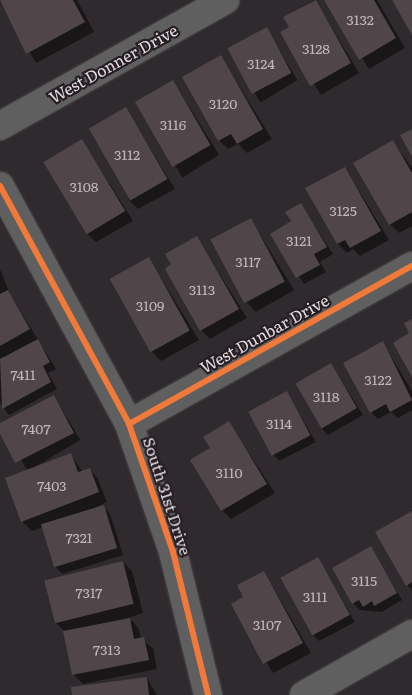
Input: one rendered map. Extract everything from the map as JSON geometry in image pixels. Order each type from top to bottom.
[{"type":"street","name":"West Donner Drive","points":[[0,126],[225,0]]},
{"type":"street","name":"South 31st Drive","points":[[0,186],[129,424],[173,552],[208,695]]},
{"type":"street","name":"West Dunbar Drive","points":[[129,424],[412,266]]},
{"type":"street","points":[[304,695],[412,634]]},
{"type":"building","points":[[0,0],[73,0],[85,22],[26,54]]},
{"type":"building","points":[[316,0],[351,63],[310,86],[280,32],[289,27],[283,17]]},
{"type":"building","points":[[324,0],[374,0],[396,38],[359,60]]},
{"type":"building","points":[[392,0],[412,0],[412,35]]},
{"type":"building","points":[[267,27],[291,73],[252,94],[227,48]]},
{"type":"building","points":[[221,55],[263,129],[237,144],[231,134],[218,141],[182,77]]},
{"type":"building","points":[[173,80],[210,145],[172,167],[135,102]]},
{"type":"building","points":[[126,107],[168,179],[130,200],[89,128]]},
{"type":"building","points":[[412,129],[412,157],[400,135]]},
{"type":"building","points":[[82,139],[125,211],[87,234],[43,162]]},
{"type":"building","points":[[393,140],[412,173],[412,212],[389,225],[353,163]]},
{"type":"building","points":[[345,167],[381,231],[350,248],[345,240],[337,244],[305,188]]},
{"type":"building","points":[[301,203],[327,247],[314,254],[320,265],[296,278],[270,234],[291,221],[285,212]]},
{"type":"building","points":[[251,218],[285,282],[244,303],[210,240]]},
{"type":"building","points":[[197,236],[239,309],[200,331],[165,269],[171,264],[165,254]]},
{"type":"building","points":[[149,257],[190,330],[150,352],[110,279]]},
{"type":"building","points":[[8,290],[30,329],[0,346],[0,294]]},
{"type":"building","points":[[412,319],[412,377],[393,343],[409,333],[404,323]]},
{"type":"building","points":[[38,339],[50,362],[43,366],[51,382],[2,409],[0,359]]},
{"type":"building","points":[[383,341],[412,400],[390,412],[386,404],[370,413],[343,363]]},
{"type":"building","points":[[331,363],[357,408],[321,429],[295,384]]},
{"type":"building","points":[[287,391],[310,435],[272,456],[248,412]]},
{"type":"building","points":[[54,395],[74,433],[15,463],[0,434],[0,423]]},
{"type":"building","points":[[229,421],[267,484],[221,511],[190,460],[210,448],[203,437]]},
{"type":"building","points":[[71,453],[78,472],[90,468],[99,492],[21,522],[5,478]]},
{"type":"building","points":[[104,505],[117,548],[54,567],[41,524]]},
{"type":"building","points":[[412,511],[412,582],[406,586],[375,532]]},
{"type":"building","points":[[371,546],[397,593],[374,606],[372,601],[363,607],[359,600],[352,604],[332,568]]},
{"type":"building","points":[[318,557],[350,615],[312,636],[280,578]]},
{"type":"building","points":[[123,561],[134,604],[55,623],[44,581]]},
{"type":"building","points":[[264,571],[303,643],[263,664],[231,604],[243,597],[237,585]]},
{"type":"building","points":[[130,618],[134,639],[144,637],[149,660],[72,675],[63,631]]},
{"type":"building","points":[[147,677],[149,695],[72,695],[71,687]]},
{"type":"cycle path","points":[[0,186],[129,424],[173,552],[208,695]]},
{"type":"cycle path","points":[[129,424],[412,266]]}]
